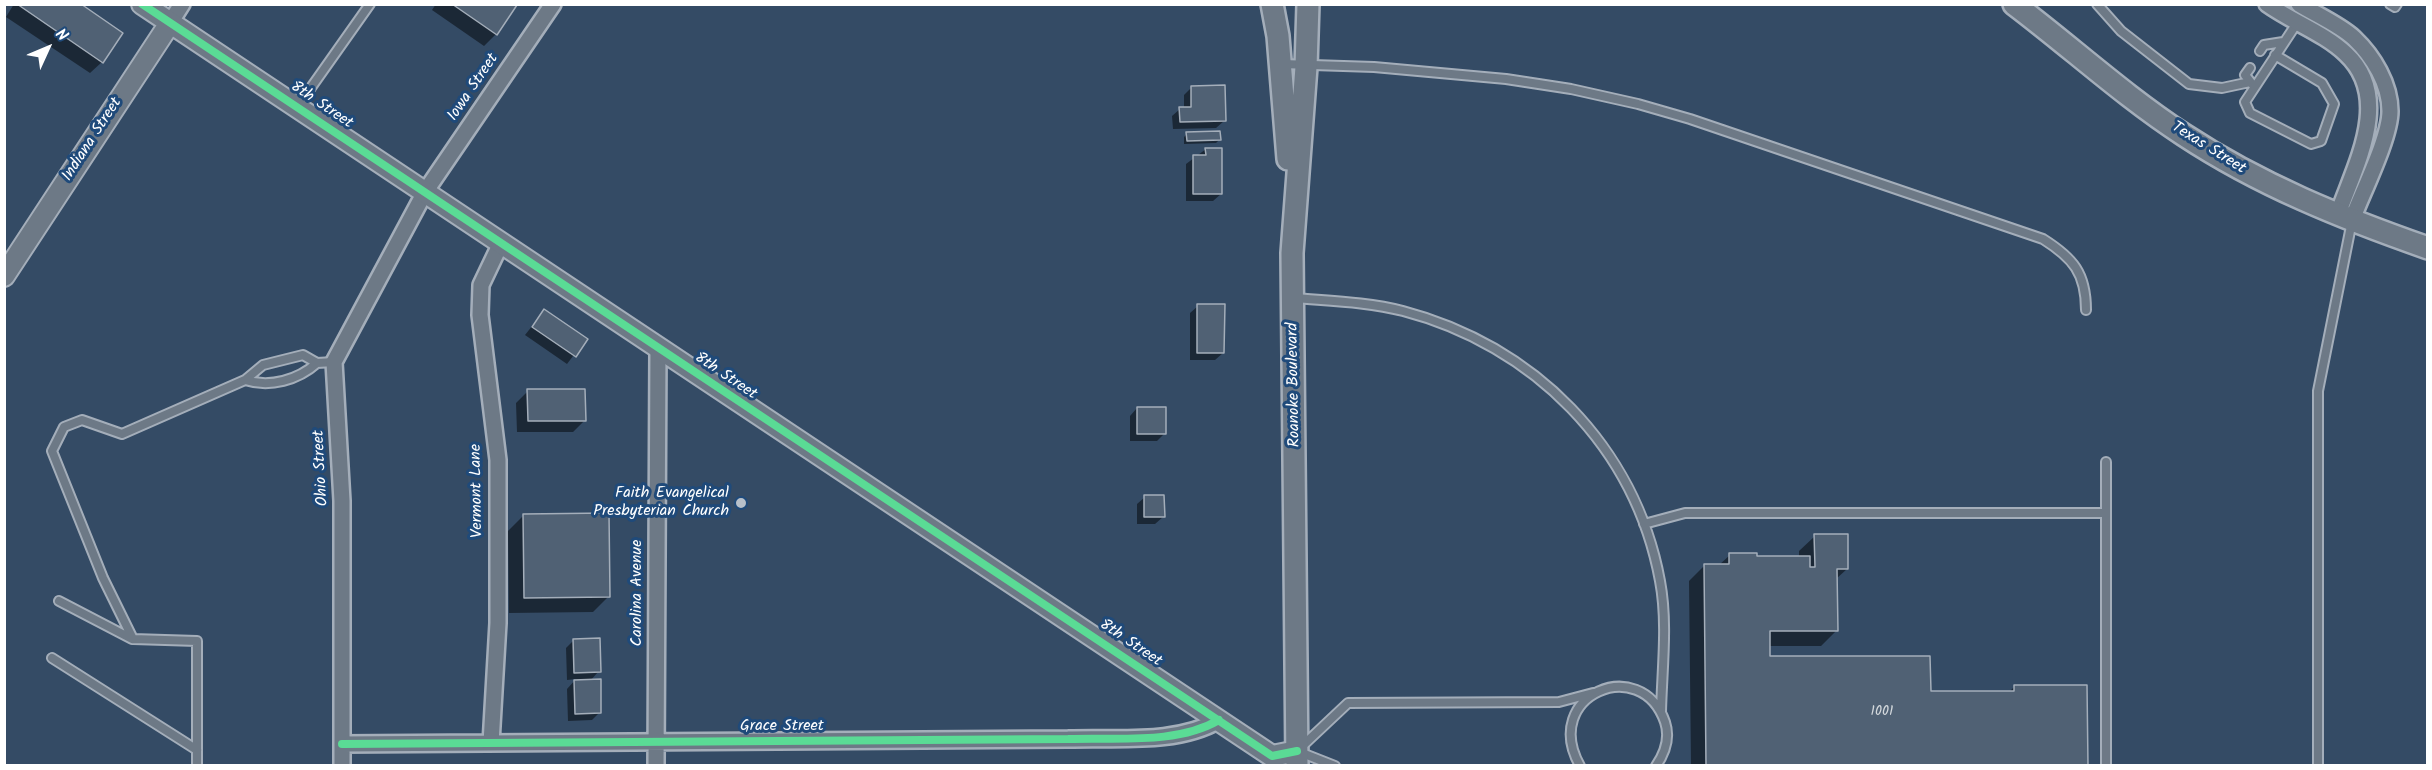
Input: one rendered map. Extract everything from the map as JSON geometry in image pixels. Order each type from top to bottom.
[{"type":"main road","points":[[1272,4],[1278,36],[1293,214]]},
{"type":"main road","points":[[1278,36],[1281,4]]},
{"type":"main road","name":"Roanoke Boulevard","points":[[1297,758],[1293,214],[1306,67],[1308,4]]},
{"type":"main road","name":"Texas Street","points":[[2014,4],[2183,135],[2276,189],[2427,248]]},
{"type":"street","name":"8th Street","points":[[142,4],[1272,756],[1297,758]]},
{"type":"street","name":"Indiana Street","points":[[4,276],[182,4]]},
{"type":"street","name":"Iowa Street","points":[[425,192],[553,4]]},
{"type":"street","points":[[2268,4],[2346,54],[2364,80],[2369,107],[2367,129],[2345,217]]},
{"type":"street","points":[[2304,6],[2353,37],[2368,54],[2386,90],[2390,111],[2387,128],[2345,217]]},
{"type":"street","points":[[334,362],[425,192]]},
{"type":"street","name":"Vermont Lane","points":[[491,743],[498,623],[498,460],[480,315],[481,285],[501,243]]},
{"type":"street","name":"Carolina Avenue","points":[[656,765],[658,349]]},
{"type":"street","name":"Ohio Street","points":[[334,362],[342,501],[342,765]]},
{"type":"street","name":"Grace Street","points":[[342,744],[1056,739],[1166,736],[1199,729],[1219,720]]},
{"type":"lane","points":[[297,107],[370,4]]},
{"type":"lane","points":[[2097,4],[2107,8],[2121,32],[2189,84],[2222,88],[2252,84]]},
{"type":"lane","points":[[2390,4],[2395,7],[2397,4]]},
{"type":"lane","points":[[2275,55],[2322,83],[2334,104],[2321,141],[2311,144],[2250,113],[2245,102],[2252,84],[2297,22]]},
{"type":"lane","points":[[2260,51],[2264,45],[2283,42]]},
{"type":"lane","points":[[1280,64],[1306,67],[1374,67],[1506,79],[1582,91],[1690,119],[2043,239],[2059,249],[2078,270],[2086,291],[2086,310]]},
{"type":"lane","points":[[2250,68],[2245,75],[2252,84]]},
{"type":"lane","points":[[2318,765],[2318,391],[2345,217]]},
{"type":"lane","points":[[1293,298],[1402,310],[1461,331],[1504,352],[1542,379],[1587,424],[1620,470],[1644,524],[1655,559],[1663,601],[1661,712]]},
{"type":"lane","points":[[133,639],[103,578],[52,451],[64,427],[82,420],[122,434],[245,380],[262,365],[303,355],[317,363],[334,362]]},
{"type":"lane","points":[[245,380],[262,386],[304,375],[317,363]]},
{"type":"lane","points":[[2106,462],[2106,765]]},
{"type":"lane","points":[[1644,524],[1685,513],[2106,513]]},
{"type":"lane","points":[[58,601],[133,639],[197,641],[197,765]]},
{"type":"lane","points":[[52,658],[197,750]]},
{"type":"lane","points":[[1297,758],[1348,703],[1559,702],[1609,687],[1624,687],[1639,691],[1652,700],[1661,712],[1667,727],[1667,742],[1662,761],[1656,765]]},
{"type":"lane","points":[[1580,765],[1572,751],[1569,735],[1572,718],[1581,704],[1593,693]]},
{"type":"lane","points":[[1297,758],[1335,765]]},
{"type":"building","points":[[17,4],[81,4],[123,33],[103,63]]},
{"type":"building","points":[[452,4],[517,4],[517,5],[497,35]]},
{"type":"building","points":[[1225,85],[1226,121],[1180,122],[1179,107],[1191,107],[1191,86]]},
{"type":"building","points":[[1220,131],[1221,140],[1187,141],[1186,132]]},
{"type":"building","points":[[1205,148],[1222,148],[1222,194],[1193,194],[1193,155],[1206,155]]},
{"type":"building","points":[[1197,304],[1225,304],[1224,353],[1197,353]]},
{"type":"building","points":[[544,309],[588,339],[576,357],[532,327]]},
{"type":"building","points":[[527,389],[585,389],[586,421],[528,421]]},
{"type":"building","points":[[1137,407],[1166,407],[1166,434],[1137,434]]},
{"type":"building","points":[[1144,495],[1164,495],[1165,517],[1144,517]]},
{"type":"building","points":[[609,513],[610,597],[524,598],[523,514]]},
{"type":"building","points":[[1814,534],[1848,534],[1848,569],[1837,569],[1838,631],[1770,631],[1770,656],[1930,656],[1931,691],[2014,691],[2014,685],[2087,685],[2088,766],[1706,766],[1704,564],[1729,564],[1729,553],[1757,553],[1757,556],[1810,556],[1810,567],[1815,567]]},
{"type":"building","points":[[600,638],[601,672],[574,673],[573,639]]},
{"type":"building","points":[[601,679],[601,713],[575,714],[574,680]]},
{"type":"cycle path","points":[[142,4],[1272,756],[1297,751]]},
{"type":"cycle path","points":[[342,744],[1126,739],[1184,733],[1219,720]]},
{"type":"place","name":"Faith Evangelical Presbyterian Church","points":[[741,503]]}]
